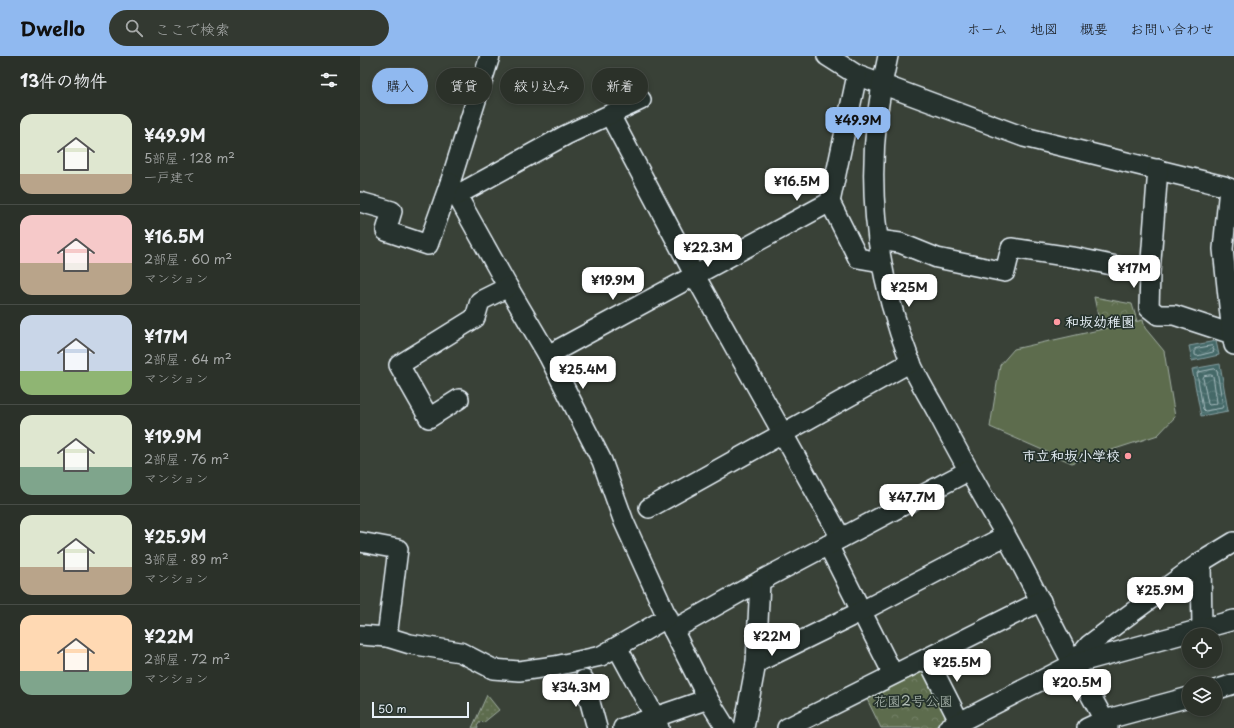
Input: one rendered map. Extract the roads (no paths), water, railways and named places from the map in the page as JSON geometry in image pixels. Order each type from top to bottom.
[{"type":"street","points":[[360,202],[392,211],[386,231],[428,245],[453,189],[490,56]]},
{"type":"street","points":[[827,56],[857,75],[1024,137],[1158,169],[1224,186],[1231,190],[1223,249],[1233,339],[1174,315],[1158,314],[1149,308],[1150,273],[1158,169]]},
{"type":"street","points":[[888,56],[881,84],[876,120],[873,172],[875,220],[881,262],[894,313],[911,362],[968,471],[1041,601],[1106,724]]},
{"type":"street","points":[[857,75],[830,202],[858,258],[881,262]]},
{"type":"street","points":[[453,189],[633,104]]},
{"type":"street","points":[[610,115],[694,274],[782,434],[835,541],[862,611],[893,674]]},
{"type":"street","points":[[453,189],[508,287],[548,354],[602,461],[624,522],[670,624],[708,699],[726,728]]},
{"type":"street","points":[[548,354],[830,202]]},
{"type":"street","points":[[878,240],[900,242],[937,258],[1005,272],[1011,248],[1078,258],[1150,273]]},
{"type":"street","points":[[459,399],[429,418],[399,364],[475,318],[480,301],[508,287]]},
{"type":"street","points":[[649,508],[911,362]]},
{"type":"street","points":[[360,635],[387,637],[410,644],[460,652],[493,669],[519,671],[555,666],[601,656],[617,647],[670,624],[760,581],[968,471]]},
{"type":"street","points":[[756,663],[862,611],[1005,536]]},
{"type":"street","points":[[360,542],[398,549],[387,637]]},
{"type":"street","points":[[1073,664],[1089,645],[1201,562],[1234,542]]},
{"type":"street","points":[[1201,562],[1202,628],[1234,620]]},
{"type":"street","points":[[744,728],[756,663],[760,581]]},
{"type":"street","points":[[787,728],[1041,601]]},
{"type":"street","points":[[927,658],[953,725],[1073,664],[1182,634]]},
{"type":"street","points":[[617,647],[657,722]]},
{"type":"street","points":[[584,680],[597,728]]},
{"type":"street","points":[[1222,688],[1234,684]]},
{"type":"street","points":[[623,728],[657,722],[708,699]]},
{"type":"street","points":[[1087,728],[1106,724],[1182,699]]},
{"type":"water","points":[[1216,341],[1219,355],[1192,361],[1189,346]]},
{"type":"water","points":[[1220,364],[1228,411],[1201,416],[1192,369]]},
{"type":"place","name":"和坂幼稚園","points":[[1057,322]]},
{"type":"place","name":"市立和坂小学校","points":[[1128,456]]},
{"type":"park label","name":"花園2号公園","points":[[913,701]]}]
